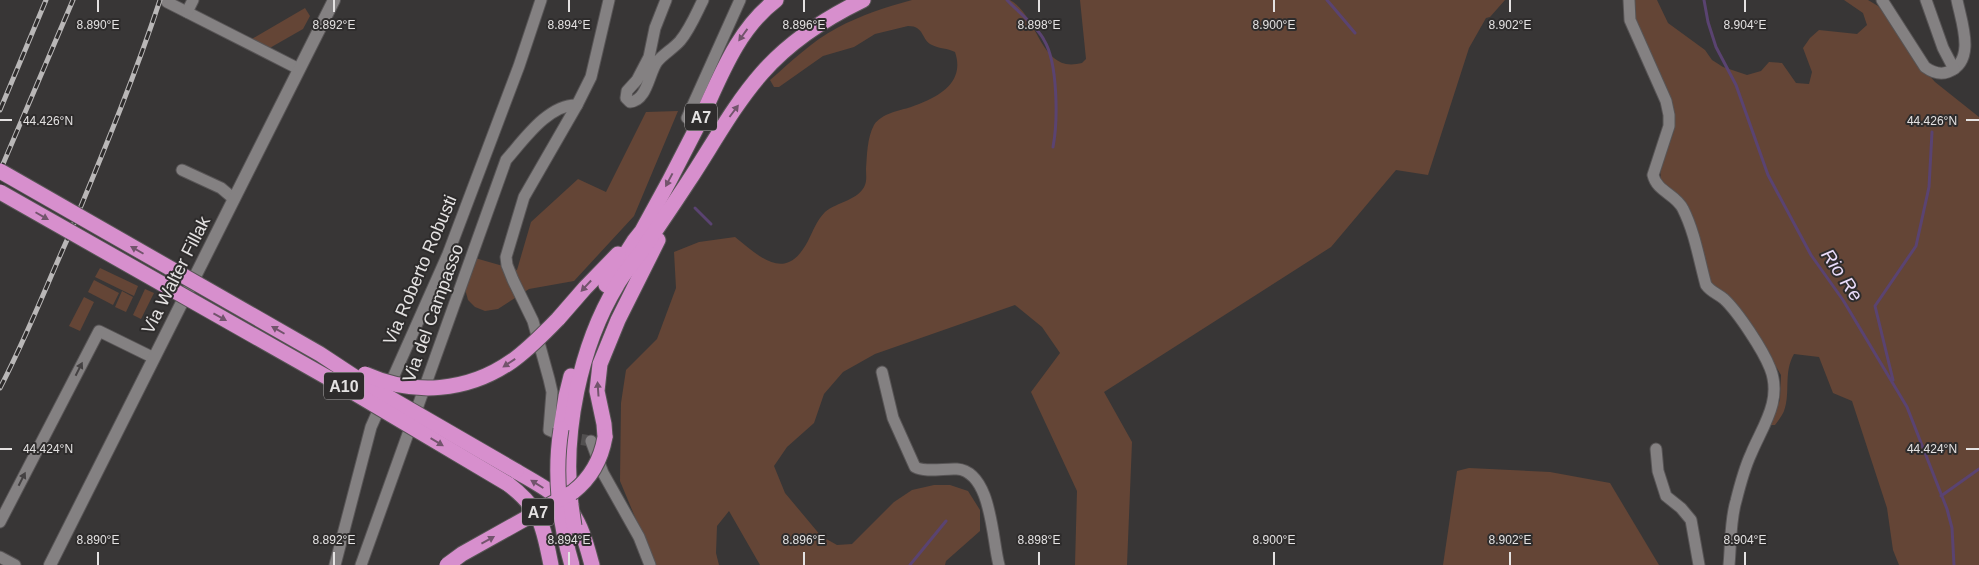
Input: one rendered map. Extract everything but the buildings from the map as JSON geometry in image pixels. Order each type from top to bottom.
[{"type":"highway","name":"A7","points":[[572,565],[559,493],[558,465],[566,396],[585,329],[609,280],[634,240],[642,231],[681,159],[729,58],[741,37],[767,7],[776,0]]},
{"type":"highway","name":"A7","points":[[583,565],[571,505],[569,465],[572,421],[579,383],[593,335],[617,284],[689,181],[727,120],[762,73],[796,41],[826,20],[863,0]]},
{"type":"highway","name":"A10","points":[[0,171],[320,354],[512,477],[522,495],[539,516],[551,565]]},
{"type":"highway","name":"A7","points":[[447,565],[462,554],[573,492],[587,480],[597,464],[598,439],[604,424],[597,391],[600,364],[618,320],[689,181]]},
{"type":"highway","name":"A10","points":[[0,192],[346,388],[512,477],[550,492],[570,510],[581,530],[592,565]]},
{"type":"highway","name":"A10","points":[[320,354],[395,385],[430,389],[454,387],[479,379],[513,361],[558,320],[585,288],[634,240]]},
{"type":"main road","name":"Via Walter Fillak","points":[[50,565],[299,69],[330,2]]},
{"type":"street","points":[[187,12],[194,0]]},
{"type":"street","name":"Via Roberto Robusti","points":[[338,562],[371,427],[448,254],[518,66],[540,0]]},
{"type":"street","points":[[563,433],[549,430],[552,392],[549,379],[533,321],[513,280],[506,257],[524,197],[577,106],[593,70],[609,0]]},
{"type":"street","points":[[666,0],[655,28],[649,57],[637,80],[626,94],[626,98],[630,102],[635,102],[642,95],[654,66],[659,59],[680,42],[703,0]]},
{"type":"street","points":[[684,45],[696,30],[708,0]]},
{"type":"street","points":[[687,118],[740,0]]},
{"type":"street","points":[[1629,0],[1630,20],[1666,101],[1669,115],[1669,126],[1653,175],[1655,182],[1682,207],[1691,228],[1706,285],[1723,299],[1738,317],[1766,360],[1773,380],[1773,404],[1770,414],[1746,466],[1735,503],[1729,565]]},
{"type":"street","points":[[1882,0],[1926,67],[1941,73],[1954,69],[1962,60],[1965,49],[1957,0]]},
{"type":"street","points":[[1926,0],[1954,69]]},
{"type":"street","points":[[168,2],[299,69]]},
{"type":"street","name":"Via del Campasso","points":[[362,565],[506,160],[543,119],[566,106],[577,106]]},
{"type":"street","points":[[182,170],[221,188],[234,199]]},
{"type":"street","points":[[0,522],[99,331],[154,358]]},
{"type":"street","points":[[882,372],[893,418],[915,467],[922,469],[962,470],[974,477],[979,483],[983,490],[992,522],[999,565]]},
{"type":"street","points":[[598,439],[603,473],[639,537],[650,565]]},
{"type":"street","points":[[1656,449],[1658,471],[1666,496],[1681,508],[1691,520],[1699,565]]},
{"type":"street","points":[[0,557],[15,565]]},
{"type":"shaded area","points":[[912,0],[1010,0],[1026,15],[1049,53],[1057,60],[1070,64],[1082,63],[1086,59],[1080,0],[1505,0],[1490,17],[1486,18],[1469,48],[1428,175],[1396,170],[1331,247],[1104,392],[1132,442],[1127,565],[1075,565],[1077,491],[1031,392],[1060,353],[1042,327],[1015,305],[875,354],[843,372],[824,394],[814,423],[787,447],[774,466],[785,493],[821,536],[837,545],[852,544],[894,502],[912,490],[934,485],[950,485],[968,491],[980,510],[980,531],[946,561],[945,565],[760,565],[729,511],[717,526],[716,553],[719,565],[655,565],[620,481],[621,403],[626,370],[657,339],[676,288],[674,252],[699,242],[735,237],[764,259],[782,264],[791,261],[800,254],[817,222],[825,212],[862,190],[866,181],[869,141],[874,125],[886,115],[930,99],[946,88],[953,81],[956,73],[955,52],[932,45],[917,28],[908,26],[875,34],[854,47],[823,56],[779,87],[774,87],[770,80],[810,45],[828,33],[855,19]]},
{"type":"shaded area","points":[[1635,0],[1657,0],[1668,23],[1705,50],[1712,60],[1723,67],[1747,75],[1761,71],[1769,62],[1782,63],[1796,83],[1809,84],[1812,72],[1803,48],[1810,38],[1819,30],[1857,34],[1867,25],[1863,13],[1844,0],[1868,0],[1878,6],[1892,22],[1911,55],[1935,82],[1979,117],[1979,565],[1899,565],[1893,550],[1887,508],[1852,401],[1833,393],[1819,357],[1794,354],[1789,368],[1784,411],[1775,425],[1768,425],[1780,400],[1781,375],[1752,327],[1710,283],[1691,214],[1661,180],[1660,168],[1674,131],[1673,107],[1633,16]]},
{"type":"shaded area","points":[[305,8],[310,16],[303,29],[268,49],[250,40]]},
{"type":"shaded area","points":[[678,111],[634,216],[574,281],[529,289],[498,309],[485,311],[475,307],[468,300],[465,289],[475,258],[517,270],[531,222],[578,179],[606,192],[646,112]]},
{"type":"shaded area","points":[[100,268],[138,286],[134,296],[95,277]]},
{"type":"shaded area","points":[[94,280],[119,293],[113,305],[88,292]]},
{"type":"shaded area","points":[[145,289],[154,293],[141,319],[133,315]]},
{"type":"shaded area","points":[[122,291],[133,297],[126,312],[115,307]]},
{"type":"shaded area","points":[[84,297],[94,302],[80,331],[69,326]]},
{"type":"shaded area","points":[[1469,468],[1550,472],[1610,483],[1659,565],[1443,565],[1457,471]]},
{"type":"waterway","points":[[1007,0],[1037,30],[1049,50],[1056,92],[1056,123],[1053,147]]},
{"type":"waterway","points":[[1327,0],[1355,33]]},
{"type":"waterway","name":"Rio Re","points":[[1704,0],[1708,22],[1716,47],[1736,85],[1768,175],[1811,255],[1843,300],[1907,407],[1947,509],[1952,528],[1954,565]]},
{"type":"waterway","points":[[1893,380],[1875,306],[1916,246],[1929,187],[1932,132]]},
{"type":"waterway","points":[[695,208],[711,224]]},
{"type":"waterway","points":[[1941,496],[1979,469]]},
{"type":"waterway","points":[[910,565],[946,521]]},
{"type":"tunnel","points":[[565,437],[591,441]]},
{"type":"railway","points":[[0,110],[46,0]]},
{"type":"railway","points":[[0,171],[73,0]]},
{"type":"railway","points":[[0,388],[35,314],[92,180],[150,31],[160,0]]}]
